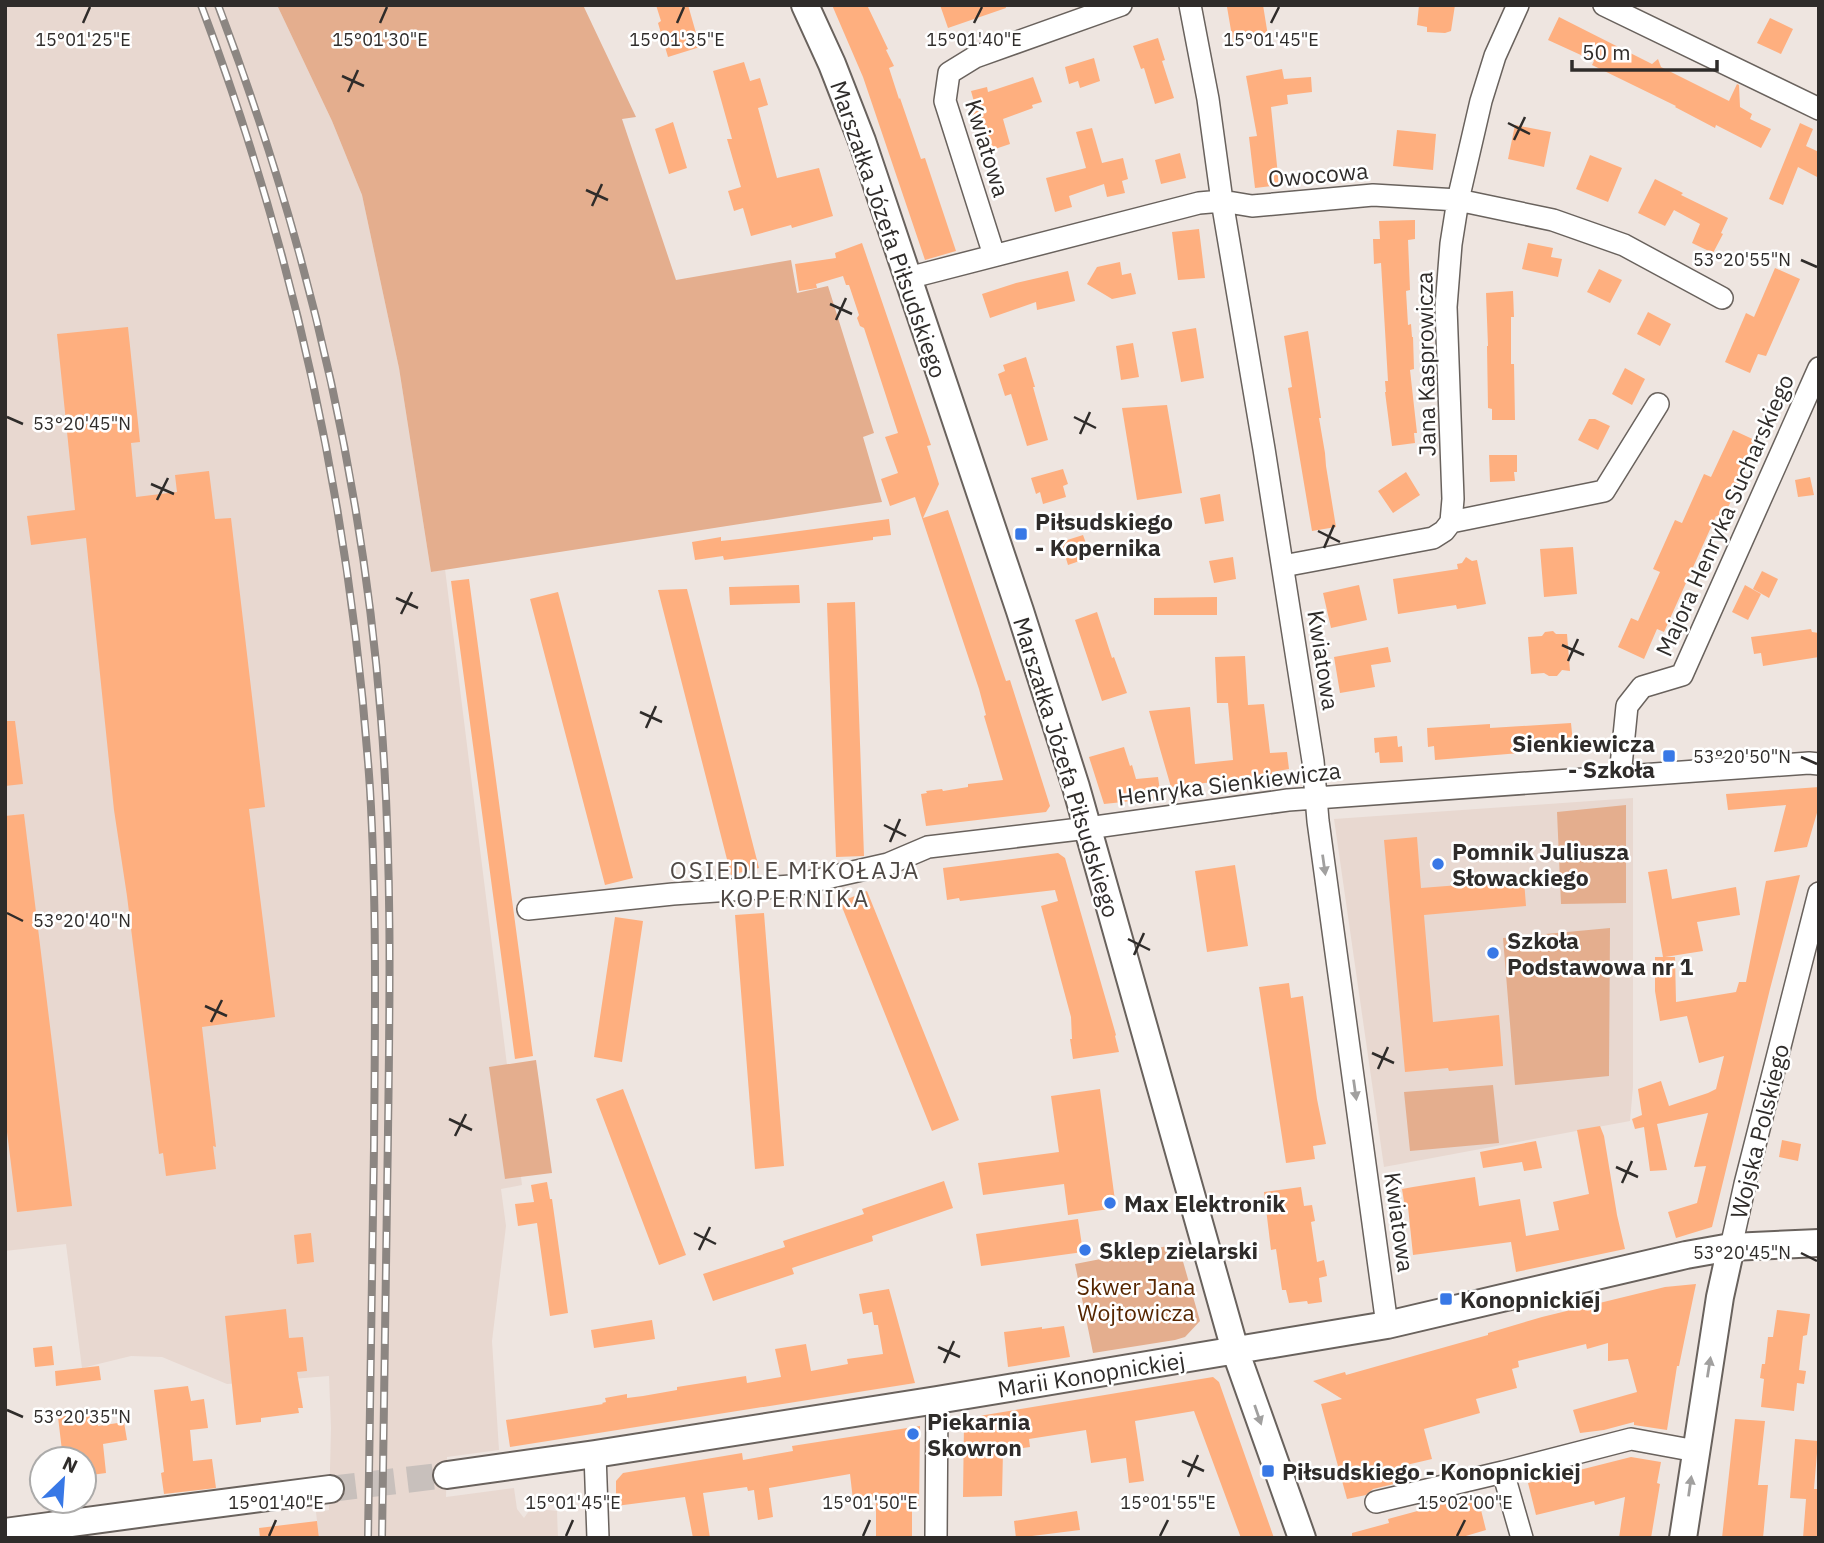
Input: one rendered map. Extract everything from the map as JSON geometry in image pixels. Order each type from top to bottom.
[{"type":"street","name":"Marszałka Józefa Piłsudskiego","points":[[805,5],[862,141],[1020,611],[1088,828],[1235,1350],[1302,1538]]},
{"type":"street","name":"Kwiatowa","points":[[994,255],[945,101],[949,73],[975,57],[1121,5]]},
{"type":"street","name":"Kwiatowa","points":[[1190,5],[1208,99],[1222,201],[1313,761],[1315,797],[1387,1325]]},
{"type":"street","name":"Jana Kasprowicza","points":[[1451,522],[1454,499],[1446,307],[1451,244],[1458,200],[1481,101],[1495,55],[1518,5]]},
{"type":"street","points":[[1604,5],[1819,109]]},
{"type":"street","name":"Owocowa","points":[[908,278],[1199,203],[1222,201],[1252,206],[1373,195],[1458,200],[1553,220],[1624,245],[1722,298]]},
{"type":"street","name":"Majora Henryka Sucharskiego","points":[[1620,776],[1627,706],[1642,687],[1682,675],[1819,368]]},
{"type":"street","points":[[1283,566],[1433,538],[1451,522],[1604,491],[1658,404]]},
{"type":"street","name":"Henryka Sienkiewicza","points":[[528,909],[673,894],[792,886],[888,863],[928,847],[1315,797],[1819,764]]},
{"type":"street","name":"Wojska Polskiego","points":[[1683,1538],[1720,1297],[1745,1184],[1808,975],[1819,893]]},
{"type":"street","name":"Marii Konopnickiej","points":[[447,1475],[937,1400],[1387,1325],[1686,1255],[1731,1247],[1819,1243]]},
{"type":"street","points":[[936,1538],[937,1400]]},
{"type":"street","points":[[1376,1502],[1631,1440],[1696,1451]]},
{"type":"street","points":[[595,1454],[598,1538]]},
{"type":"street","points":[[1503,1472],[1522,1538]]},
{"type":"street","points":[[5,1532],[51,1532],[144,1512],[330,1489]]},
{"type":"shaded area","points":[[5,5],[277,5],[332,121],[362,195],[399,368],[431,572],[445,569],[522,1185],[501,1189],[506,1226],[492,1341],[499,1450],[447,1457],[446,1497],[514,1488],[517,1509],[524,1518],[531,1508],[557,1511],[558,1538],[319,1538],[316,1512],[329,1510],[329,1376],[227,1384],[162,1357],[131,1356],[82,1368],[66,1244],[5,1251]]},
{"type":"shaded area","name":"Szkoła Podstawowa nr 1","points":[[1633,798],[1633,1087],[1630,1121],[1384,1167],[1334,819]]},
{"type":"green space","points":[[277,5],[583,5],[636,117],[622,119],[676,280],[791,260],[797,293],[828,286],[874,433],[863,437],[882,502],[431,572],[399,368],[362,195],[332,121]]},
{"type":"green space","points":[[1626,805],[1626,903],[1561,904],[1557,812]]},
{"type":"green space","points":[[1610,928],[1609,1076],[1515,1085],[1503,938]]},
{"type":"green space","points":[[536,1060],[552,1173],[505,1179],[489,1067]]},
{"type":"green space","points":[[1493,1085],[1499,1143],[1410,1151],[1404,1092]]},
{"type":"green space","name":"Skwer Jana Wojtowicza","points":[[1178,1244],[1200,1321],[1185,1337],[1175,1340],[1093,1353],[1075,1264]]},
{"type":"building","points":[[656,5],[688,5],[700,47],[668,57]]},
{"type":"building","points":[[832,5],[867,5],[888,49],[886,50],[894,66],[889,68],[899,99],[921,159],[925,158],[956,251],[925,260],[863,77]]},
{"type":"building","points":[[940,5],[1005,5],[1006,8],[948,28]]},
{"type":"building","points":[[1263,5],[1268,36],[1233,42],[1227,7]]},
{"type":"building","points":[[1419,5],[1455,5],[1451,31],[1427,32],[1427,27],[1417,25]]},
{"type":"building","points":[[1559,17],[1652,64],[1658,59],[1661,67],[1729,101],[1737,84],[1739,85],[1740,107],[1752,114],[1750,119],[1771,129],[1761,148],[1716,125],[1715,128],[1592,65],[1594,61],[1548,40]]},
{"type":"building","points":[[1770,18],[1793,29],[1781,54],[1757,43]]},
{"type":"building","points":[[1158,38],[1174,98],[1155,104],[1144,68],[1141,69],[1133,46]]},
{"type":"building","points":[[1094,58],[1100,81],[1080,88],[1078,81],[1069,84],[1065,67]]},
{"type":"building","points":[[744,62],[750,81],[760,78],[768,105],[758,108],[777,178],[819,168],[833,216],[751,236],[743,208],[734,211],[728,191],[741,187],[727,139],[732,139],[713,71]]},
{"type":"building","points":[[1282,69],[1284,79],[1311,77],[1312,92],[1287,95],[1288,104],[1271,107],[1279,185],[1255,188],[1249,137],[1257,136],[1246,76]]},
{"type":"building","points":[[1033,77],[1042,102],[1003,119],[1010,144],[983,153],[970,110],[976,109],[971,91],[987,87],[988,92]]},
{"type":"building","points":[[673,122],[687,168],[669,174],[655,129]]},
{"type":"building","points":[[1800,123],[1813,129],[1806,146],[1819,152],[1819,178],[1798,167],[1783,205],[1769,199]]},
{"type":"building","points":[[1515,125],[1551,132],[1544,167],[1508,159]]},
{"type":"building","points":[[1092,128],[1102,163],[1123,158],[1128,179],[1122,181],[1125,193],[1107,197],[1104,184],[1069,196],[1072,207],[1055,212],[1046,178],[1086,168],[1076,132]]},
{"type":"building","points":[[1397,130],[1436,134],[1433,170],[1393,166]]},
{"type":"building","points":[[1180,153],[1186,178],[1161,184],[1155,160]]},
{"type":"building","points":[[1590,155],[1622,168],[1608,202],[1576,189]]},
{"type":"building","points":[[1655,179],[1728,218],[1713,253],[1692,243],[1700,224],[1674,210],[1665,226],[1638,213]]},
{"type":"building","points":[[1415,220],[1415,239],[1408,240],[1410,290],[1406,291],[1408,325],[1411,324],[1413,337],[1414,369],[1410,370],[1417,433],[1414,433],[1415,443],[1392,446],[1385,392],[1385,381],[1388,381],[1381,263],[1374,264],[1373,239],[1380,239],[1379,221]]},
{"type":"building","points":[[1199,229],[1205,278],[1178,280],[1172,232]]},
{"type":"building","points":[[862,243],[931,445],[927,446],[939,484],[923,518],[948,510],[1006,681],[1010,680],[1050,806],[1046,812],[926,826],[921,794],[927,793],[926,791],[943,791],[968,787],[968,784],[1003,780],[979,689],[915,497],[890,506],[881,479],[898,473],[885,437],[898,433],[864,328],[860,326],[857,318],[859,315],[849,285],[846,285],[843,276],[816,284],[817,288],[799,291],[795,264],[836,258],[835,253]]},
{"type":"building","points":[[1528,243],[1553,248],[1551,257],[1562,259],[1558,277],[1522,269]]},
{"type":"building","points":[[1120,262],[1122,275],[1131,273],[1136,294],[1112,299],[1087,284],[1097,267]]},
{"type":"building","points":[[1775,268],[1800,279],[1766,356],[1758,354],[1750,373],[1725,362],[1746,313],[1754,317]]},
{"type":"building","points":[[1599,269],[1622,280],[1610,303],[1587,292]]},
{"type":"building","points":[[1068,271],[1075,301],[1037,310],[1036,302],[990,318],[982,294]]},
{"type":"building","points":[[1513,291],[1511,364],[1514,364],[1515,420],[1492,420],[1492,409],[1488,408],[1486,293]]},
{"type":"building","points":[[1648,312],[1671,324],[1660,346],[1637,334]]},
{"type":"building","points":[[128,327],[140,442],[131,443],[136,497],[177,492],[175,475],[209,471],[215,519],[231,518],[265,807],[249,809],[275,1017],[202,1027],[216,1147],[213,1146],[216,1169],[166,1176],[163,1153],[159,1154],[114,810],[86,538],[31,545],[27,516],[75,510],[57,334]]},
{"type":"building","points":[[1196,328],[1204,378],[1181,382],[1172,332]]},
{"type":"building","points":[[1308,331],[1336,527],[1312,531],[1288,388],[1292,387],[1284,336]]},
{"type":"building","points":[[1133,343],[1139,377],[1121,380],[1116,346]]},
{"type":"building","points":[[1026,357],[1048,440],[1027,446],[1011,394],[1005,396],[998,374],[1005,371],[1003,365]]},
{"type":"building","points":[[1625,368],[1645,379],[1632,405],[1612,394]]},
{"type":"building","points":[[1167,405],[1182,493],[1137,500],[1122,408]]},
{"type":"building","points":[[1589,419],[1610,426],[1598,450],[1578,440]]},
{"type":"building","points":[[1733,430],[1759,442],[1723,518],[1716,516],[1664,632],[1657,629],[1644,659],[1618,647],[1631,618],[1638,621],[1660,572],[1653,569],[1675,520],[1682,523],[1704,474],[1711,477]]},
{"type":"building","points":[[1489,455],[1517,455],[1515,481],[1490,482]]},
{"type":"building","points":[[1063,469],[1068,484],[1063,486],[1066,497],[1043,504],[1040,492],[1036,494],[1031,478]]},
{"type":"building","points":[[1406,472],[1420,495],[1393,513],[1378,491]]},
{"type":"building","points":[[1810,477],[1814,495],[1798,497],[1795,480]]},
{"type":"building","points":[[1220,494],[1224,521],[1205,524],[1200,498]]},
{"type":"building","points":[[889,519],[891,535],[873,537],[873,540],[724,560],[723,556],[695,560],[692,542],[721,537],[721,541],[739,539]]},
{"type":"building","points":[[1083,535],[1091,557],[1068,565],[1061,542]]},
{"type":"building","points":[[1573,547],[1577,594],[1544,597],[1540,549]]},
{"type":"building","points":[[1233,557],[1236,579],[1214,583],[1209,561]]},
{"type":"building","points":[[1466,557],[1472,561],[1477,560],[1486,604],[1457,609],[1456,605],[1398,614],[1393,579],[1458,569],[1457,564],[1462,563]]},
{"type":"building","points":[[1762,571],[1778,579],[1769,598],[1753,589]]},
{"type":"building","points":[[469,579],[533,1056],[515,1059],[451,581]]},
{"type":"building","points":[[799,585],[800,603],[730,605],[729,587]]},
{"type":"building","points":[[1359,585],[1367,620],[1331,628],[1323,593]]},
{"type":"building","points":[[1745,585],[1761,594],[1748,620],[1732,612]]},
{"type":"building","points":[[687,589],[759,868],[731,875],[658,590]]},
{"type":"building","points":[[558,592],[633,878],[605,885],[530,599]]},
{"type":"building","points":[[1217,597],[1217,615],[1154,615],[1154,598]]},
{"type":"building","points":[[855,602],[864,856],[836,857],[827,603]]},
{"type":"building","points":[[1097,612],[1127,693],[1102,701],[1075,620]]},
{"type":"building","points":[[1811,629],[1812,632],[1819,633],[1819,657],[1763,666],[1761,653],[1754,654],[1751,637]]},
{"type":"building","points":[[1553,631],[1556,634],[1567,634],[1570,671],[1562,670],[1557,676],[1531,674],[1528,637],[1542,636],[1545,632]]},
{"type":"building","points":[[1388,647],[1391,662],[1371,665],[1375,687],[1340,693],[1334,657]]},
{"type":"building","points":[[1245,656],[1248,705],[1264,704],[1270,753],[1287,752],[1289,769],[1272,772],[1272,775],[1171,787],[1149,711],[1190,707],[1195,764],[1233,760],[1228,703],[1217,703],[1215,657]]},
{"type":"building","points":[[5,721],[15,721],[23,784],[5,786]]},
{"type":"building","points":[[1571,723],[1573,743],[1531,745],[1531,752],[1435,760],[1434,746],[1428,747],[1427,728],[1490,724],[1490,728]]},
{"type":"building","points":[[1397,736],[1398,747],[1402,746],[1403,762],[1380,763],[1379,752],[1375,753],[1374,738]]},
{"type":"building","points":[[1124,747],[1136,779],[1158,777],[1161,798],[1104,804],[1089,757]]},
{"type":"building","points":[[1819,787],[1819,806],[1807,847],[1774,852],[1786,805],[1728,810],[1726,794]]},
{"type":"building","points":[[24,814],[72,1206],[17,1212],[5,1116],[5,816]]},
{"type":"building","points":[[1417,837],[1421,888],[1524,880],[1526,906],[1424,915],[1433,1022],[1499,1015],[1503,1066],[1405,1072],[1384,840]]},
{"type":"building","points":[[1058,853],[1065,858],[1119,1052],[1073,1059],[1071,1017],[1041,906],[1058,901],[1055,890],[960,901],[959,898],[947,900],[943,868]]},
{"type":"building","points":[[1235,865],[1248,946],[1207,952],[1195,871]]},
{"type":"building","points":[[1667,869],[1672,899],[1736,887],[1740,915],[1697,922],[1703,951],[1665,957],[1675,957],[1676,1002],[1736,992],[1739,982],[1746,982],[1766,881],[1800,875],[1712,1227],[1676,1238],[1668,1212],[1697,1203],[1706,1166],[1694,1167],[1708,1113],[1657,1124],[1667,1170],[1650,1171],[1644,1127],[1635,1129],[1632,1119],[1642,1115],[1638,1089],[1661,1081],[1669,1106],[1708,1093],[1716,1089],[1724,1056],[1699,1063],[1687,1016],[1660,1021],[1655,991],[1655,957],[1663,957],[1648,872]]},
{"type":"building","points":[[867,891],[959,1120],[932,1131],[840,902]]},
{"type":"building","points":[[764,913],[784,1166],[755,1169],[735,915]]},
{"type":"building","points":[[615,917],[643,921],[622,1062],[594,1057]]},
{"type":"building","points":[[1289,983],[1291,998],[1303,996],[1326,1144],[1313,1146],[1315,1159],[1286,1163],[1259,987]]},
{"type":"building","points":[[623,1089],[686,1255],[659,1265],[596,1099]]},
{"type":"building","points":[[1100,1089],[1116,1208],[1068,1215],[1064,1184],[983,1195],[978,1163],[1059,1152],[1051,1096]]},
{"type":"building","points":[[1600,1126],[1625,1249],[1516,1272],[1511,1242],[1413,1255],[1408,1207],[1405,1208],[1402,1189],[1413,1187],[1475,1177],[1479,1206],[1520,1199],[1526,1236],[1559,1230],[1553,1202],[1589,1194],[1577,1130]]},
{"type":"building","points":[[1782,1140],[1801,1144],[1798,1161],[1779,1157]]},
{"type":"building","points":[[1536,1141],[1542,1168],[1524,1171],[1522,1162],[1483,1168],[1480,1152]]},
{"type":"building","points":[[944,1181],[953,1208],[872,1236],[873,1241],[792,1268],[794,1274],[713,1301],[703,1274],[785,1247],[783,1241],[864,1214],[862,1209]]},
{"type":"building","points":[[547,1182],[552,1199],[568,1313],[550,1316],[537,1223],[518,1226],[515,1204],[534,1202],[531,1185]]},
{"type":"building","points":[[1301,1187],[1304,1206],[1312,1205],[1315,1221],[1311,1222],[1317,1262],[1324,1260],[1327,1276],[1319,1278],[1322,1302],[1308,1304],[1307,1301],[1289,1303],[1286,1290],[1282,1290],[1276,1249],[1271,1250],[1264,1192]]},
{"type":"building","points":[[1078,1219],[1083,1252],[981,1266],[976,1234]]},
{"type":"building","points":[[311,1233],[314,1262],[297,1264],[294,1235]]},
{"type":"building","points":[[1696,1284],[1677,1366],[1667,1430],[1634,1425],[1634,1422],[1580,1433],[1573,1410],[1637,1392],[1628,1359],[1608,1361],[1608,1343],[1587,1349],[1586,1344],[1518,1361],[1519,1367],[1512,1369],[1517,1388],[1476,1399],[1480,1413],[1424,1429],[1432,1459],[1402,1466],[1406,1481],[1347,1499],[1321,1404],[1342,1399],[1313,1381],[1345,1372],[1346,1375],[1542,1317],[1665,1287]]},
{"type":"building","points":[[889,1289],[915,1383],[510,1447],[506,1420],[603,1404],[606,1402],[605,1398],[627,1394],[627,1398],[643,1396],[677,1390],[677,1387],[746,1376],[747,1383],[781,1377],[775,1349],[806,1344],[811,1371],[848,1364],[847,1359],[883,1354],[878,1325],[874,1325],[872,1312],[863,1314],[859,1294]]},
{"type":"building","points":[[286,1309],[289,1338],[303,1337],[307,1371],[297,1372],[303,1408],[298,1408],[299,1413],[261,1418],[261,1422],[236,1425],[225,1316]]},
{"type":"building","points":[[1777,1310],[1810,1314],[1807,1335],[1803,1336],[1799,1370],[1806,1371],[1804,1384],[1797,1383],[1794,1411],[1761,1407],[1764,1379],[1760,1378],[1762,1364],[1765,1364],[1768,1337],[1773,1337]]},
{"type":"building","points":[[652,1320],[655,1339],[594,1348],[591,1330]]},
{"type":"building","points":[[1064,1326],[1070,1357],[1008,1367],[1004,1332]]},
{"type":"building","points":[[52,1346],[54,1365],[35,1367],[33,1348]]},
{"type":"building","points":[[99,1366],[101,1380],[56,1386],[55,1371]]},
{"type":"building","points":[[1213,1377],[1219,1382],[1274,1538],[1241,1538],[1194,1411],[1135,1421],[1144,1481],[1129,1483],[1126,1458],[1091,1463],[1086,1430],[1029,1439],[1030,1447],[1003,1451],[1002,1496],[963,1497],[964,1422],[967,1418]]},
{"type":"building","points":[[188,1386],[191,1401],[204,1399],[208,1428],[190,1430],[193,1461],[212,1459],[216,1488],[164,1494],[161,1473],[164,1472],[154,1390]]},
{"type":"building","points":[[96,1411],[98,1426],[124,1422],[127,1440],[103,1444],[106,1473],[98,1474],[98,1445],[61,1445],[58,1417]]},
{"type":"building","points":[[1735,1419],[1765,1421],[1758,1485],[1768,1485],[1763,1538],[1722,1538]]},
{"type":"building","points":[[920,1426],[919,1507],[912,1506],[912,1538],[876,1538],[876,1496],[853,1500],[850,1474],[769,1488],[773,1517],[758,1520],[754,1490],[748,1491],[747,1487],[703,1493],[710,1538],[693,1538],[685,1497],[616,1506],[616,1481],[623,1473],[742,1453],[743,1460],[793,1451],[792,1446]]},
{"type":"building","points":[[1795,1439],[1818,1441],[1814,1489],[1819,1489],[1819,1538],[1803,1538],[1806,1499],[1790,1498]]},
{"type":"building","points":[[1631,1457],[1661,1462],[1651,1538],[1619,1538],[1625,1497],[1595,1505],[1594,1501],[1536,1515],[1528,1483]]},
{"type":"building","points":[[1469,1497],[1470,1500],[1478,1498],[1486,1530],[1459,1538],[1352,1538],[1352,1533],[1389,1523],[1388,1519]]},
{"type":"building","points":[[1077,1511],[1080,1530],[1016,1538],[1014,1521]]},
{"type":"building","points":[[317,1521],[319,1538],[260,1538],[259,1528]]},
{"type":"tunnel","points":[[330,1489],[447,1475]]},
{"type":"railway","points":[[201,5],[265,196],[314,391],[334,489],[361,689],[370,789],[375,968],[368,1538]]},
{"type":"railway","points":[[218,5],[278,179],[303,267],[344,446],[372,627],[385,770],[389,925],[382,1538]]},
{"type":"place","name":"Piłsudskiego - Kopernika","points":[[1021,534]]},
{"type":"place","name":"Sienkiewicza - Szkoła","points":[[1669,756]]},
{"type":"place","name":"Pomnik Juliusza Słowackiego","points":[[1438,864]]},
{"type":"place","name":"Szkoła Podstawowa nr 1","points":[[1493,953]]},
{"type":"place","name":"Max Elektronik","points":[[1110,1203]]},
{"type":"place","name":"Sklep zielarski","points":[[1085,1250]]},
{"type":"place","name":"Konopnickiej","points":[[1446,1299]]},
{"type":"place","name":"Piekarnia Skowron","points":[[913,1434]]},
{"type":"place","name":"Piłsudskiego - Konopnickiej","points":[[1268,1471]]},
{"type":"district","name":"OSIEDLE MIKOŁAJA KOPERNIKA","points":[[795,884]]}]
